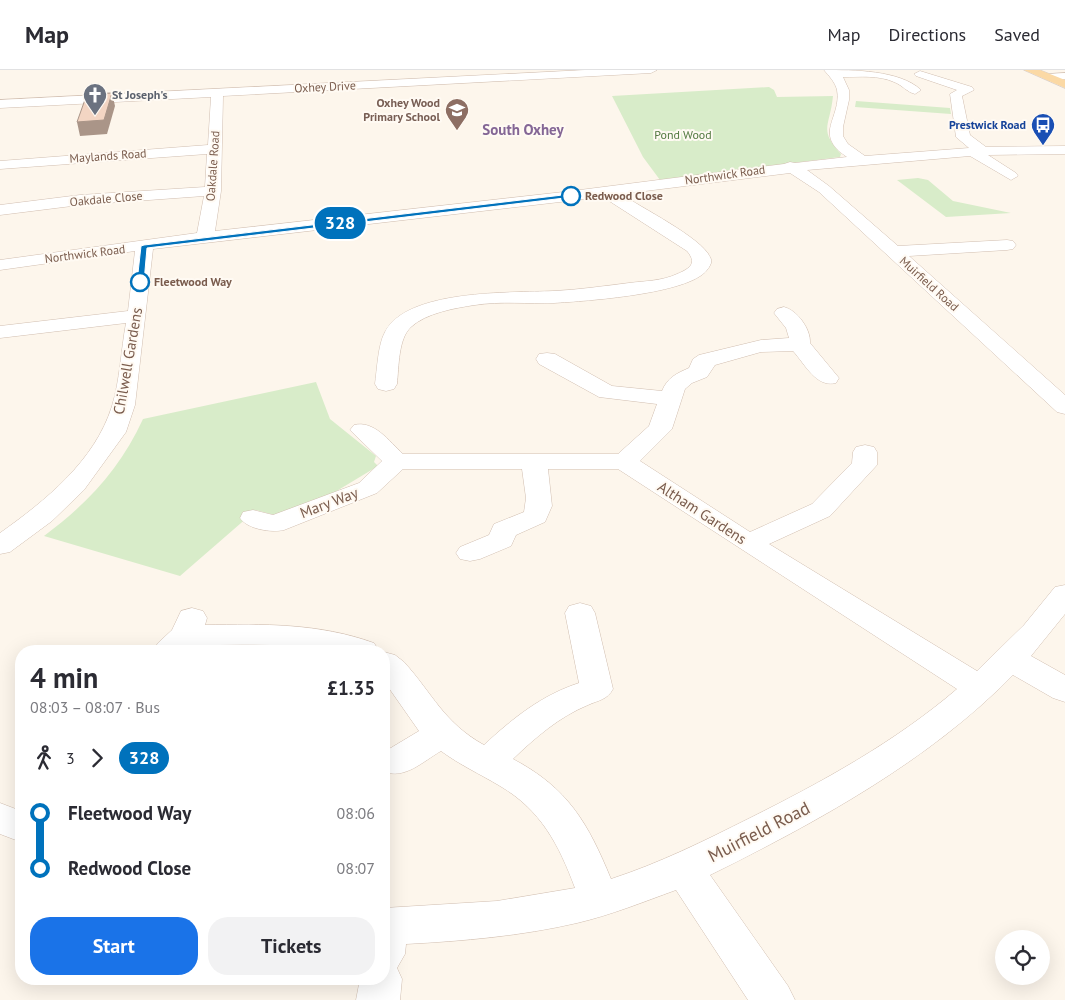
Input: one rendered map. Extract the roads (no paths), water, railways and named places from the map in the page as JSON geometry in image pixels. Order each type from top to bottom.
[{"type":"main road","points":[[1030,70],[1065,84]]},
{"type":"street","name":"Oxhey Drive","points":[[0,104],[217,93],[449,75],[651,70]]},
{"type":"street","points":[[832,72],[880,75],[906,82],[914,90]]},
{"type":"street","points":[[832,72],[843,89],[843,107],[835,128],[836,134],[842,147],[860,159]]},
{"type":"street","points":[[920,74],[936,81],[954,83],[968,90],[956,94],[962,134],[977,152],[1011,176]]},
{"type":"street","points":[[1048,77],[1065,76]]},
{"type":"street","name":"Oakdale Road","points":[[205,238],[213,191],[217,93]]},
{"type":"street","name":"Maylands Road","points":[[0,165],[216,149]]},
{"type":"street","name":"Northwick Road","points":[[0,265],[205,238],[606,192],[790,166],[860,159],[977,152],[1065,150]]},
{"type":"street","name":"Muirfield Road","points":[[790,166],[824,188],[1065,407]]},
{"type":"street","name":"Oakdale Close","points":[[0,210],[80,200],[213,191]]},
{"type":"street","points":[[386,384],[394,333],[406,322],[426,310],[475,299],[555,298],[659,285],[687,278],[700,268],[702,258],[693,247],[606,192]]},
{"type":"street","points":[[894,252],[1006,245]]},
{"type":"street","name":"Chilwell Gardens","points":[[0,546],[43,515],[75,485],[114,432],[124,406],[137,316],[144,246]]},
{"type":"street","points":[[784,313],[799,331],[801,338],[799,344]]},
{"type":"street","points":[[0,332],[137,316]]},
{"type":"street","points":[[799,344],[828,378]]},
{"type":"street","points":[[362,430],[397,461],[624,462],[660,429],[675,386],[684,378],[699,372],[701,364],[707,360],[761,346],[799,344]]},
{"type":"street","points":[[547,358],[607,392],[670,399]]},
{"type":"street","points":[[748,543],[822,510],[864,465],[865,452]]},
{"type":"street","name":"Mary Way","points":[[253,518],[274,524],[368,488],[397,461]]},
{"type":"street","points":[[470,553],[501,540],[504,530],[535,517],[538,512],[539,502],[534,461]]},
{"type":"street","name":"Altham Gardens","points":[[624,462],[748,543],[978,687]]},
{"type":"street","name":"Muirfield Road","points":[[390,934],[552,912],[599,899],[684,870],[813,805],[936,723],[1009,658],[1048,618],[1065,594]]},
{"type":"street","points":[[487,763],[528,724],[548,710],[562,701],[596,689],[580,613]]},
{"type":"street","points":[[182,635],[268,635],[308,638],[345,645]]},
{"type":"street","points":[[1009,658],[1065,690]]},
{"type":"street","points":[[390,671],[442,734],[487,763],[532,787],[548,800],[564,819],[580,848],[599,899]]},
{"type":"street","points":[[395,762],[442,734]]},
{"type":"street","points":[[0,818],[15,824]]},
{"type":"street","points":[[684,870],[773,1000]]},
{"type":"street","points":[[378,1000],[380,985]]},
{"type":"place","name":"St Joseph's","points":[[95,116]]},
{"type":"place","name":"Oxhey Wood Primary School","points":[[457,131]]},
{"type":"place","name":"Prestwick Road","points":[[1043,146]]},
{"type":"place","name":"Redwood Close","points":[[571,196]]},
{"type":"place","name":"Fleetwood Way","points":[[140,282]]},
{"type":"district","name":"South Oxhey","points":[[523,130]]},
{"type":"park label","name":"Pond Wood","points":[[683,135]]}]
